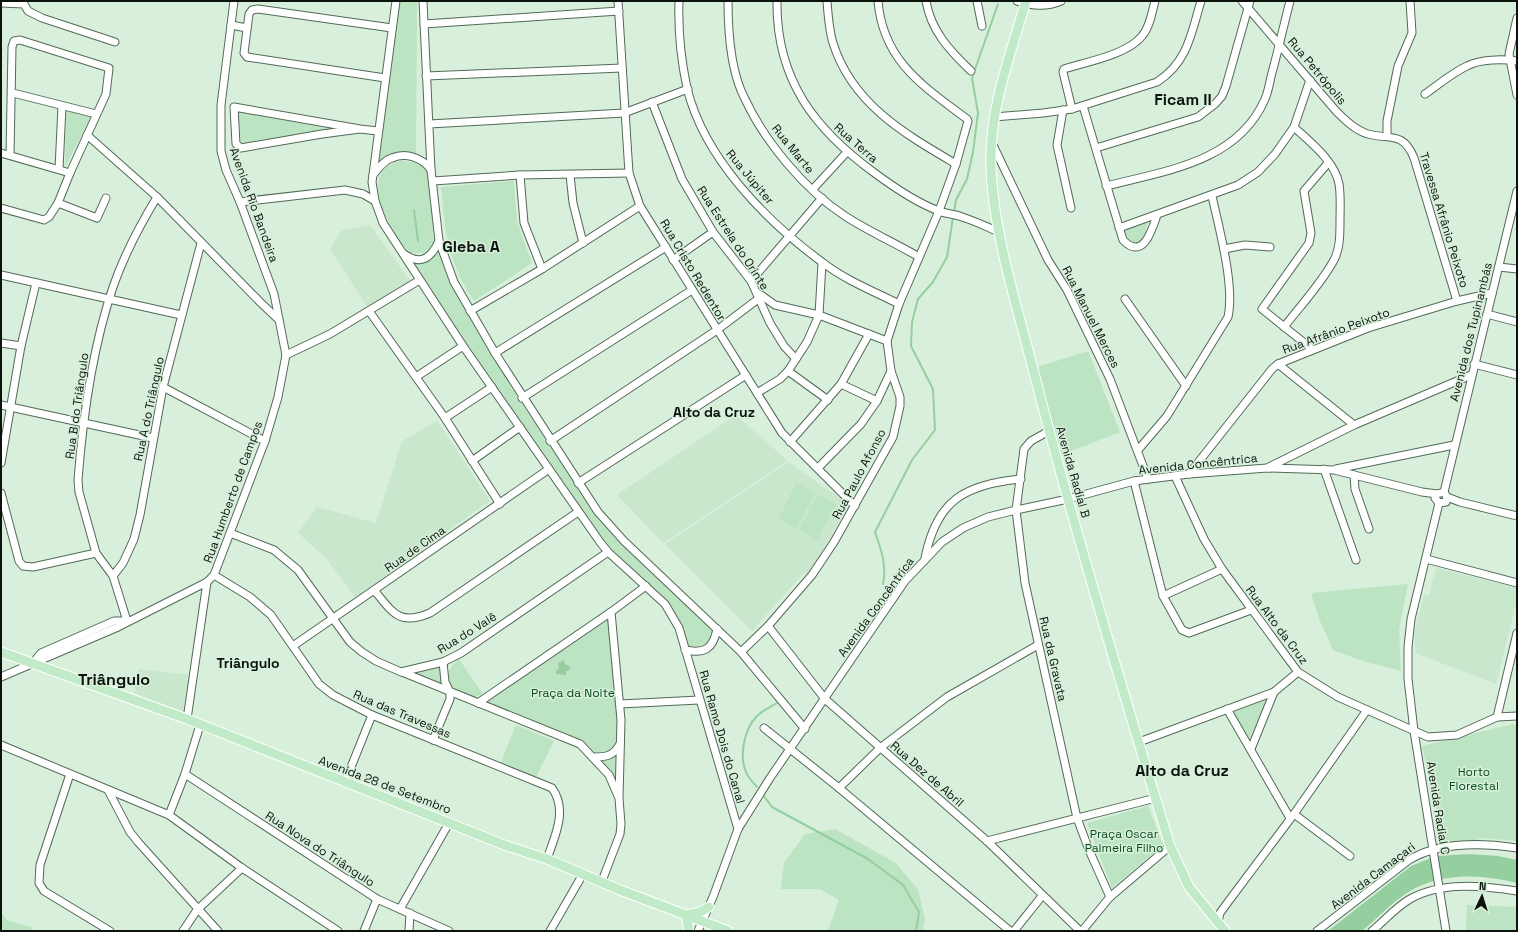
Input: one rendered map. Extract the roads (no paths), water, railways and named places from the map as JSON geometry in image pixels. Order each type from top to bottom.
[{"type":"main road","name":"Avenida Radial B","points":[[1023,2],[1006,63],[994,117],[990,166],[999,232],[1049,431],[1170,846],[1189,887],[1225,931]]},
{"type":"main road","name":"Avenida 28 de Setembro","points":[[1,652],[187,719],[506,846],[602,881],[620,890],[728,931]]},
{"type":"main road","points":[[689,931],[686,915],[700,912],[709,907]]},
{"type":"street","name":"Avenida Rio Bandeira","points":[[234,1],[221,105],[220,138],[226,170],[240,202],[274,294],[280,320]]},
{"type":"street","name":"Rua Ramo Dois do Canal","points":[[396,1],[373,176],[375,201],[383,223],[418,280],[578,512],[608,552],[665,604],[679,628],[738,830]]},
{"type":"street","points":[[423,1],[431,170],[439,241],[454,282],[522,398],[598,512],[624,541],[741,652],[805,729]]},
{"type":"street","name":"Rua Cristo Redentor","points":[[618,1],[624,113],[629,172],[640,206],[782,433],[855,506]]},
{"type":"street","name":"Rua Júpiter","points":[[679,1],[683,67],[688,89],[696,112],[717,155],[752,200],[789,235],[822,263],[899,304]]},
{"type":"street","name":"Rua Marte","points":[[728,1],[728,20],[734,67],[744,99],[765,134],[799,177],[844,216],[919,257]]},
{"type":"street","name":"Rua Terra","points":[[777,1],[777,15],[786,65],[800,96],[823,128],[847,152],[895,188],[939,211],[962,217],[999,232]]},
{"type":"street","points":[[827,1],[832,42],[840,62],[860,94],[886,119],[956,164]]},
{"type":"street","name":"Rua Paulo Afonso","points":[[741,652],[768,626],[812,575],[834,542],[893,437],[899,417],[900,397],[891,371],[887,341],[899,304],[939,211],[956,164],[968,121],[967,118],[926,89],[898,59],[881,24],[878,1]]},
{"type":"street","points":[[926,1],[934,26],[942,40],[949,50],[971,71]]},
{"type":"street","points":[[977,1],[982,26]]},
{"type":"street","points":[[1023,2],[1040,5],[1061,1]]},
{"type":"street","points":[[1072,109],[1063,72],[1064,69],[1113,54],[1129,46],[1142,36],[1147,26],[1155,1]]},
{"type":"street","points":[[994,117],[1072,109],[1156,82],[1168,74],[1183,56],[1201,1]]},
{"type":"street","name":"Rua Petrópolis","points":[[1242,1],[1249,5],[1310,80],[1348,122],[1369,134],[1387,136]]},
{"type":"street","points":[[1106,186],[1180,167],[1215,154],[1239,136],[1255,118],[1265,98],[1290,1]]},
{"type":"street","points":[[1387,136],[1387,121],[1398,66],[1412,33],[1410,1]]},
{"type":"street","points":[[1,3],[24,2],[28,11],[42,18],[115,42]]},
{"type":"street","points":[[1096,148],[1198,117],[1211,107],[1222,96],[1226,86],[1249,5]]},
{"type":"street","points":[[385,78],[247,57],[244,53],[247,28],[249,14],[252,10],[258,9],[392,28]]},
{"type":"street","points":[[424,24],[619,11]]},
{"type":"street","points":[[1517,18],[1512,58],[1517,94]]},
{"type":"street","points":[[231,25],[247,28]]},
{"type":"street","points":[[1,208],[44,220],[48,219],[58,203],[96,114],[108,91],[109,68],[20,40],[14,41],[12,46],[13,92],[10,155]]},
{"type":"street","points":[[1425,94],[1467,66],[1478,62],[1512,58]]},
{"type":"street","points":[[426,76],[622,68]]},
{"type":"street","points":[[1119,228],[1238,186],[1258,172],[1275,154],[1294,127],[1310,80]]},
{"type":"street","points":[[429,124],[624,113],[688,89]]},
{"type":"street","points":[[13,92],[96,114]]},
{"type":"street","name":"Rua Estrela do Orinte","points":[[652,102],[682,179],[712,232],[751,281],[759,295],[770,323],[784,346],[796,359]]},
{"type":"street","points":[[59,169],[62,106]]},
{"type":"street","points":[[1082,106],[1123,240],[1134,246],[1141,245],[1148,239],[1157,215]]},
{"type":"street","points":[[360,129],[241,148],[236,144],[234,107],[360,129],[378,130]]},
{"type":"street","points":[[1063,110],[1057,145],[1071,208]]},
{"type":"street","points":[[1284,327],[1325,274],[1335,259],[1339,245],[1339,184],[1336,176],[1315,147],[1294,127]]},
{"type":"street","points":[[87,135],[157,197],[201,243],[280,320]]},
{"type":"street","name":"Travessa Afrânio Peixoto","points":[[1387,136],[1403,142],[1412,152],[1457,301]]},
{"type":"street","name":"Rua Manuel Merces","points":[[992,143],[1048,260],[1066,290],[1110,379],[1148,479]]},
{"type":"street","points":[[813,189],[847,152]]},
{"type":"street","points":[[1,153],[70,173]]},
{"type":"street","points":[[373,176],[381,166],[391,158],[407,156],[423,162],[431,170]]},
{"type":"street","points":[[1312,349],[1262,311],[1262,308],[1309,242],[1311,233],[1304,191],[1328,163]]},
{"type":"street","points":[[990,166],[999,166],[1004,169]]},
{"type":"street","points":[[433,181],[520,175],[629,172]]},
{"type":"street","points":[[570,174],[573,203],[584,243]]},
{"type":"street","points":[[520,175],[524,223],[542,269]]},
{"type":"street","points":[[240,202],[345,190],[363,194],[375,201]]},
{"type":"street","name":"Avenida dos Tupinambás","points":[[1414,731],[1408,679],[1408,647],[1411,620],[1517,191]]},
{"type":"street","points":[[1138,450],[1167,416],[1228,317],[1230,303],[1224,249],[1212,196]]},
{"type":"street","name":"Rua B do Triângulo","points":[[127,621],[112,576],[96,553],[78,486],[84,424],[95,354],[109,300],[117,275],[134,237],[157,197]]},
{"type":"street","points":[[58,203],[97,218],[106,198]]},
{"type":"street","points":[[751,281],[822,198]]},
{"type":"street","points":[[470,311],[542,269],[640,206]]},
{"type":"street","points":[[673,260],[712,232]]},
{"type":"street","points":[[400,252],[411,260],[421,260],[433,253],[439,241]]},
{"type":"street","name":"Rua A do Triângulo","points":[[112,576],[123,563],[134,539],[140,515],[152,438],[162,387],[201,243]]},
{"type":"street","points":[[1224,249],[1245,245],[1270,247]]},
{"type":"street","points":[[495,354],[666,247]]},
{"type":"street","points":[[757,393],[780,379],[788,371],[807,342],[820,315],[822,263]]},
{"type":"street","points":[[1499,267],[1517,269]]},
{"type":"street","points":[[1,275],[181,315]]},
{"type":"street","points":[[286,354],[330,334],[418,280]]},
{"type":"street","points":[[1,463],[21,346],[36,283]]},
{"type":"street","points":[[522,398],[692,290]]},
{"type":"street","name":"Rua Afrânio Peixoto","points":[[1189,474],[1272,369],[1278,364],[1312,349],[1368,328],[1492,292]]},
{"type":"street","points":[[550,441],[717,330],[759,295],[775,305],[820,315],[887,341]]},
{"type":"street","points":[[1125,299],[1186,386]]},
{"type":"street","points":[[369,311],[445,418],[500,504]]},
{"type":"street","points":[[1487,314],[1517,322]]},
{"type":"street","name":"Rua Humberto de Campos","points":[[1,677],[96,636],[192,591],[207,582],[214,575],[265,440],[278,397],[286,354],[280,320]]},
{"type":"street","points":[[790,442],[841,384],[870,334]]},
{"type":"street","points":[[1,343],[21,346]]},
{"type":"street","points":[[416,377],[463,346]]},
{"type":"street","points":[[1278,364],[1354,425]]},
{"type":"street","points":[[1474,364],[1517,375]]},
{"type":"street","points":[[788,371],[828,400]]},
{"type":"street","points":[[818,468],[861,424],[877,401],[891,371]]},
{"type":"street","points":[[578,483],[746,375]]},
{"type":"street","points":[[1267,468],[1354,425],[1471,375]]},
{"type":"street","points":[[841,384],[877,401]]},
{"type":"street","points":[[162,387],[265,440]]},
{"type":"street","points":[[445,418],[492,387]]},
{"type":"street","points":[[1,405],[152,438]]},
{"type":"street","points":[[472,461],[520,427]]},
{"type":"street","name":"Rua da Gravata","points":[[1049,431],[1027,444],[1024,449],[1016,510],[1025,583],[1077,818],[1089,850],[1110,897]]},
{"type":"street","points":[[1334,470],[1454,446]]},
{"type":"street","name":"Avenida Concêntrica","points":[[698,931],[709,907],[738,830],[791,749],[905,581],[925,558],[942,542],[963,528],[988,517],[1068,499],[1134,481],[1189,474],[1267,468],[1334,470],[1517,516]]},
{"type":"street","name":"Rua de Cima","points":[[293,646],[549,469]]},
{"type":"street","points":[[1324,469],[1356,560]]},
{"type":"street","points":[[1354,475],[1355,489],[1369,529]]},
{"type":"street","name":"Rua Alto da Cruz","points":[[1175,476],[1204,539],[1222,569],[1298,672],[1338,697],[1428,737],[1456,735],[1497,717]]},
{"type":"street","points":[[925,558],[929,540],[936,523],[963,494],[992,483],[1021,479]]},
{"type":"street","points":[[1134,481],[1163,596],[1185,633],[1251,610]]},
{"type":"street","points":[[1,493],[19,561],[23,566],[33,567],[96,553]]},
{"type":"street","points":[[374,590],[393,613],[399,617],[420,617],[430,613],[578,512]]},
{"type":"street","points":[[230,532],[274,550],[298,570],[322,600],[350,642],[376,662],[580,744],[594,757],[609,775],[619,798]]},
{"type":"street","name":"Rua do Valê","points":[[402,672],[443,662],[461,653],[608,552]]},
{"type":"street","points":[[1426,559],[1517,583]]},
{"type":"street","points":[[1163,596],[1222,569]]},
{"type":"street","name":"Rua das Travessas","points":[[214,575],[250,597],[271,615],[319,684],[333,695],[372,715],[552,788],[557,795],[560,812],[547,860]]},
{"type":"street","points":[[187,719],[207,582]]},
{"type":"street","points":[[478,703],[611,612],[646,586]]},
{"type":"street","points":[[602,881],[620,834],[621,824],[619,798],[620,704],[611,612]]},
{"type":"street","name":"Rua Dez de Abril","points":[[768,626],[825,698],[987,841],[1042,896],[1081,931]]},
{"type":"street","points":[[715,640],[716,629]]},
{"type":"street","points":[[1517,632],[1497,717],[1517,716]]},
{"type":"street","points":[[685,650],[698,652],[704,650],[715,640],[725,637]]},
{"type":"street","points":[[839,788],[880,748],[947,698],[1038,645]]},
{"type":"street","points":[[433,740],[448,705],[450,692],[445,682],[443,662]]},
{"type":"street","points":[[1139,742],[1274,692],[1298,672]]},
{"type":"street","points":[[1250,749],[1274,692]]},
{"type":"street","points":[[620,704],[699,700]]},
{"type":"street","points":[[1227,709],[1292,816],[1350,856]]},
{"type":"street","points":[[1218,922],[1220,913],[1292,816],[1367,710]]},
{"type":"street","points":[[345,782],[372,715]]},
{"type":"street","points":[[169,816],[185,774],[200,725]]},
{"type":"street","points":[[764,728],[839,788],[1010,931]]},
{"type":"street","name":"Avenida Radial C","points":[[1414,731],[1446,931]]},
{"type":"street","points":[[594,757],[610,756],[615,752],[620,743]]},
{"type":"street","points":[[1,745],[109,792],[169,816],[242,868],[338,931]]},
{"type":"street","points":[[70,774],[40,865],[39,883],[44,891],[110,931]]},
{"type":"street","name":"Rua Nova do Triângulo","points":[[185,774],[377,899],[449,931]]},
{"type":"street","points":[[109,792],[130,832],[197,910],[218,931]]},
{"type":"street","points":[[987,841],[1156,798]]},
{"type":"street","points":[[400,909],[449,823]]},
{"type":"street","name":"Avenida Camaçari","points":[[1318,931],[1409,860],[1422,852],[1499,845],[1517,848]]},
{"type":"street","points":[[1081,931],[1110,897],[1170,846]]},
{"type":"street","points":[[183,931],[197,910],[242,868]]},
{"type":"street","points":[[550,931],[583,874]]},
{"type":"street","points":[[1372,931],[1408,900],[1440,886],[1469,886],[1517,891]]},
{"type":"street","points":[[1014,931],[1042,896]]},
{"type":"street","points":[[364,931],[377,899]]},
{"type":"street","points":[[409,931],[410,913]]},
{"type":"waterway","points":[[954,212],[956,200],[967,179],[973,152],[978,113],[972,78],[998,4]]},
{"type":"waterway","points":[[414,210],[418,241]]},
{"type":"waterway","points":[[883,584],[884,564],[875,532],[912,460],[935,430],[933,389],[911,346],[912,322],[918,299],[933,282],[947,257],[953,217]]},
{"type":"waterway","points":[[757,787],[748,776],[744,766],[744,743],[749,728],[757,716],[764,710],[777,703]]},
{"type":"waterway","points":[[764,796],[772,807],[868,859],[903,885],[919,912],[916,931]]},
{"type":"district","name":"Ficam II","points":[[1183,99]]},
{"type":"district","name":"Gleba A","points":[[471,246]]},
{"type":"district","name":"Alto da Cruz","points":[[714,412]]},
{"type":"district","name":"Triângulo","points":[[248,663]]},
{"type":"district","name":"Triângulo","points":[[114,679]]},
{"type":"district","name":"Alto da Cruz","points":[[1182,770]]},
{"type":"park label","name":"Praça da Noite","points":[[573,693]]},
{"type":"park label","name":"Horto Florestal","points":[[1474,779]]},
{"type":"park label","name":"Praça Oscar Palmeira Filho","points":[[1124,841]]}]
